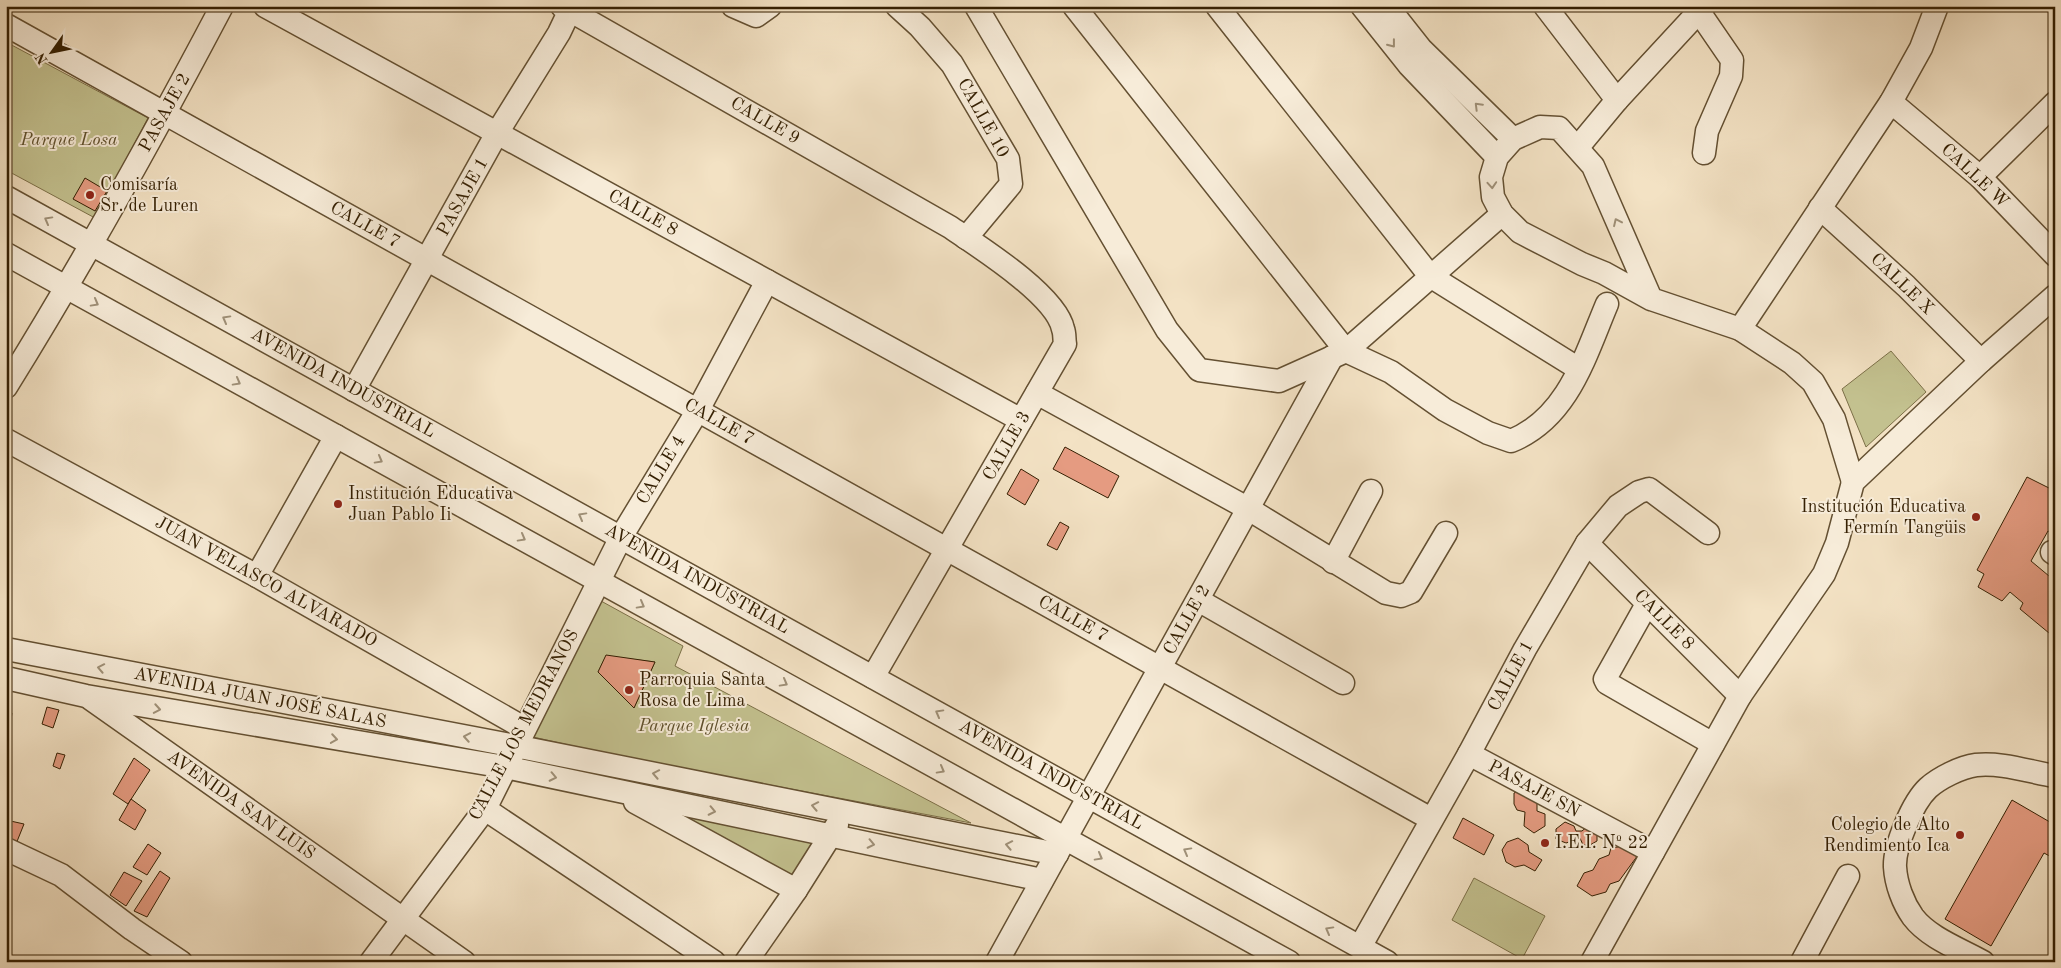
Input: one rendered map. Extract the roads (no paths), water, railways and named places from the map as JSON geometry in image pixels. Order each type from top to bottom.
[{"type":"street","name":"PASAJE 2","points":[[6,387],[68,288],[91,244],[166,114],[222,6]]},
{"type":"street","name":"CALLE 8","points":[[265,6],[1021,420]]},
{"type":"street","points":[[733,6],[756,16],[770,6]]},
{"type":"street","name":"CALLE 10","points":[[897,6],[920,27],[952,64],[1008,159],[1011,184],[966,238]]},
{"type":"street","points":[[976,6],[1167,330],[1199,370],[1279,380],[1339,354],[1502,214]]},
{"type":"street","points":[[1074,6],[1339,354],[1391,372],[1445,410],[1488,433],[1511,441],[1528,435],[1550,417],[1566,396],[1580,369],[1607,304]]},
{"type":"street","points":[[1217,6],[1430,276],[1580,369]]},
{"type":"street","points":[[1362,6],[1409,65],[1497,157]]},
{"type":"street","points":[[1387,6],[1421,50],[1514,139]]},
{"type":"street","points":[[1545,6],[1618,100]]},
{"type":"street","points":[[1740,329],[1891,102],[1921,48],[1937,6]]},
{"type":"street","name":"PASAJE 1","points":[[354,390],[497,134],[559,33],[569,7]]},
{"type":"street","name":"CALLE 9","points":[[569,7],[966,238]]},
{"type":"street","points":[[1578,147],[1699,8],[1732,60],[1731,76],[1707,131],[1704,153]]},
{"type":"street","name":"CALLE 7","points":[[6,25],[1431,819]]},
{"type":"street","name":"CALLE W","points":[[1891,102],[1980,177],[2055,255]]},
{"type":"street","points":[[1980,177],[2055,103]]},
{"type":"street","points":[[1592,962],[1740,696],[1824,574],[1837,543],[1853,482],[1834,419],[1813,382],[1792,363],[1740,329],[1651,299],[1604,273],[1520,232],[1502,214],[1493,196],[1491,177],[1497,157],[1514,139],[1540,127],[1559,128],[1578,147],[1593,166],[1651,299]]},
{"type":"street","name":"AVENIDA INDUSTRIAL","points":[[6,197],[1388,962]]},
{"type":"street","name":"CALLE X","points":[[1820,208],[1906,286],[1980,361]]},
{"type":"street","name":"CALLE 3","points":[[873,677],[1065,344],[1063,328],[1055,313],[1040,296],[1001,262],[966,238]]},
{"type":"street","points":[[1604,273],[1632,252]]},
{"type":"street","points":[[6,254],[599,581],[1061,847],[1289,962]]},
{"type":"street","name":"CALLE 4","points":[[599,581],[621,537],[698,410],[767,281]]},
{"type":"street","points":[[1853,482],[1980,361],[2055,296]]},
{"type":"street","name":"CALLE 2","points":[[997,962],[1247,508],[1339,354]]},
{"type":"street","points":[[1037,393],[1247,508],[1386,593],[1400,596],[1411,592],[1446,533]]},
{"type":"street","points":[[257,576],[336,436]]},
{"type":"street","name":"JUAN VELASCO ALVARADO","points":[[6,440],[257,576],[520,737]]},
{"type":"street","name":"CALLE 1","points":[[1360,947],[1469,754],[1525,649],[1587,543],[1618,506],[1638,492],[1649,489],[1708,534]]},
{"type":"street","points":[[1333,562],[1371,491]]},
{"type":"street","name":"CALLE 8","points":[[1587,543],[1740,696]]},
{"type":"street","name":"CALLE LOS MEDRANOS","points":[[372,962],[484,809],[599,581]]},
{"type":"street","points":[[1198,600],[1343,683]]},
{"type":"street","points":[[1647,604],[1605,679],[1607,683],[1714,744]]},
{"type":"street","name":"AVENIDA JUAN JOSÉ SALAS","points":[[10,648],[306,708],[520,737],[846,812],[1061,847]]},
{"type":"street","name":"AVENIDA SAN LUIS","points":[[10,648],[86,696],[464,962]]},
{"type":"street","name":"AVENIDA JUAN JOSÉ SALAS","points":[[6,678],[86,696],[505,767],[1042,880]]},
{"type":"street","points":[[302,734],[306,708]]},
{"type":"street","name":"PASAJE SN","points":[[1469,754],[1653,852]]},
{"type":"street","points":[[1983,962],[1932,934],[1914,917],[1901,894],[1895,867],[1898,841],[1910,815],[1928,788],[1950,774],[1976,765],[2003,767],[2055,776]]},
{"type":"street","points":[[614,790],[796,890]]},
{"type":"street","points":[[484,809],[714,962]]},
{"type":"street","points":[[746,962],[796,890],[846,812]]},
{"type":"street","points":[[6,849],[61,875],[132,929],[181,962]]},
{"type":"street","points":[[1802,962],[1848,876]]},
{"type":"place","name":"Comisaría Sr. de Luren","points":[[90,195]]},
{"type":"place","name":"Institución Educativa Juan Pablo Ii","points":[[338,504]]},
{"type":"place","name":"Institución Educativa Fermín Tangüis","points":[[1976,517]]},
{"type":"place","name":"Parroquia Santa Rosa de Lima","points":[[629,690]]},
{"type":"place","name":"Colegio de Alto Rendimiento Ica","points":[[1960,835]]},
{"type":"place","name":"I.E.I. Nº 22","points":[[1545,843]]},
{"type":"park label","name":"Parque Losa","points":[[69,140]]},
{"type":"park label","name":"Parque Iglesia","points":[[694,726]]}]
